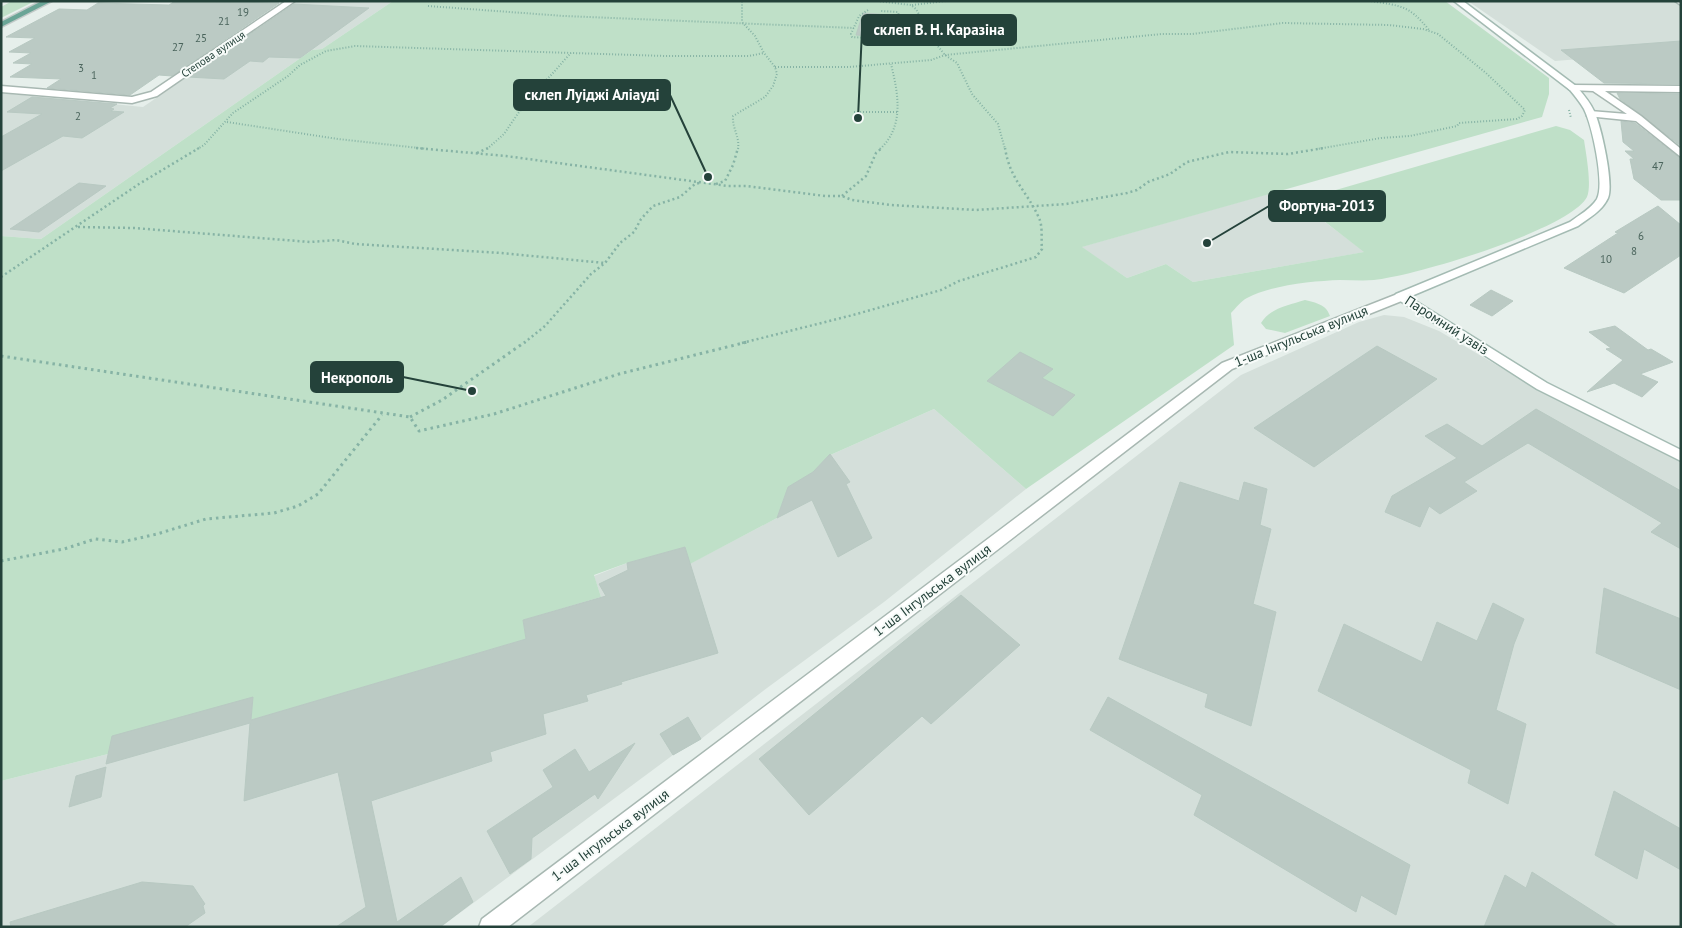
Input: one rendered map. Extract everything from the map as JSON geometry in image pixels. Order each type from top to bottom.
[{"type":"main road","points":[[1,25],[48,1]]},
{"type":"street","name":"Степова вулиця","points":[[1,88],[132,100],[154,94],[291,1]]},
{"type":"street","name":"Паромний узвіз","points":[[1400,297],[1574,224],[1596,208],[1604,196],[1605,181],[1591,118],[1583,99],[1573,88],[1458,1]]},
{"type":"street","points":[[1573,88],[1681,90]]},
{"type":"street","points":[[1595,88],[1638,118],[1681,154]]},
{"type":"street","points":[[1591,118],[1638,118]]},
{"type":"street","name":"Паромний узвіз","points":[[1400,297],[1542,386],[1681,456]]},
{"type":"street","name":"1-ша Інгульська вулиця","points":[[490,927],[1227,366],[1400,297]]},
{"type":"path","points":[[715,184],[725,181],[734,166],[738,135],[733,126],[732,116],[768,94],[776,80],[777,74],[775,67],[764,53],[755,36],[742,22],[742,1]]},
{"type":"path","points":[[877,1],[911,5],[946,1]]},
{"type":"path","points":[[226,122],[338,139],[506,156],[670,177],[700,183],[842,196],[864,201],[976,210],[1066,204],[1138,190],[1148,182],[1170,174],[1187,162],[1229,152],[1288,154],[1381,138],[1408,137],[1438,128],[1457,126],[1459,123],[1517,119],[1522,116],[1525,110],[1514,99],[1502,90],[1486,73],[1438,34],[1425,26],[1418,16],[1405,7],[1371,1]]},
{"type":"path","points":[[410,417],[419,431],[485,416],[619,374],[853,315],[941,290],[975,276],[1036,258],[1042,249],[1040,219],[1031,207],[1030,201],[1021,191],[1007,163],[1003,137],[998,124],[972,94],[957,63],[945,55],[933,40],[916,9],[911,5]]},
{"type":"path","points":[[428,6],[617,19],[742,22],[854,28]]},
{"type":"path","points":[[868,10],[859,16],[851,34],[852,37],[897,40],[900,21],[898,12],[881,11]]},
{"type":"path","points":[[775,67],[849,67],[891,64],[931,60],[945,55],[1162,34],[1192,34],[1283,23],[1389,25],[1430,30]]},
{"type":"path","points":[[1420,28],[1425,26]]},
{"type":"path","points":[[1,277],[78,227],[139,184],[204,145],[233,113],[288,76],[300,65],[326,51],[345,46],[696,56],[749,56],[764,53]]},
{"type":"path","points":[[474,154],[487,149],[504,134],[519,112],[538,94],[540,86],[552,76],[554,71],[571,53]]},
{"type":"path","points":[[842,196],[866,176],[876,153],[889,141],[898,116],[897,89],[891,64]]},
{"type":"path","points":[[854,112],[897,112]]},
{"type":"path","points":[[1,356],[410,417],[442,400],[496,361],[515,350],[545,326],[592,274],[605,263],[620,243],[634,232],[641,219],[653,206],[680,197],[695,184],[700,183]]},
{"type":"path","points":[[78,227],[134,228],[310,242],[336,240],[355,244],[501,253],[605,263]]},
{"type":"path","points":[[1,561],[64,550],[95,540],[122,542],[157,534],[206,519],[274,513],[298,506],[318,494],[382,414]]},
{"type":"shaded area","points":[[298,1],[393,1],[322,49],[312,50],[41,239],[1,236],[1,93],[143,107]]},
{"type":"shaded area","points":[[1468,1],[1675,1],[1681,5],[1681,51],[1555,61]]},
{"type":"shaded area","points":[[1282,190],[1365,252],[1193,282],[1166,264],[1127,278],[1081,247]]},
{"type":"shaded area","points":[[1384,315],[1404,317],[1439,331],[1542,392],[1681,461],[1681,927],[528,927],[1241,375],[1359,322]]},
{"type":"shaded area","points":[[934,409],[1026,489],[884,602],[701,739],[673,755],[441,927],[1,927],[1,781],[108,754],[253,697],[251,720],[526,639],[523,620],[601,597],[594,576],[627,563],[685,547],[691,563],[777,518],[788,487],[828,456]]},
{"type":"green space","points":[[12,1],[35,1],[1,18],[1,7]]},
{"type":"green space","points":[[393,1],[1445,1],[1549,78],[1549,94],[1542,117],[1082,247],[1127,278],[1166,264],[1193,282],[1364,252],[1298,201],[1556,126],[1570,130],[1584,140],[1588,169],[1588,192],[1587,197],[1574,210],[1552,223],[1522,237],[1454,261],[1394,277],[1374,280],[1340,280],[1293,284],[1268,290],[1247,298],[1231,313],[1234,345],[1026,489],[934,409],[828,456],[813,472],[788,487],[777,518],[690,564],[685,547],[627,563],[594,575],[601,597],[523,620],[526,639],[251,720],[253,697],[108,754],[1,781],[1,236],[41,239],[312,50],[322,49]]},
{"type":"green space","points":[[1305,300],[1323,306],[1330,316],[1285,333],[1266,329],[1261,323],[1275,310]]},
{"type":"building","points":[[175,1],[279,3],[172,76],[159,75],[130,95],[47,88],[61,79],[10,77],[32,64],[13,63],[31,53],[9,52],[35,38],[6,37],[59,9],[87,10],[98,3],[169,5]]},
{"type":"building","points":[[294,4],[369,8],[300,58],[269,57],[263,62],[250,61],[224,79],[188,77]]},
{"type":"building","points":[[863,13],[890,15],[884,37],[856,35]]},
{"type":"building","points":[[1681,41],[1681,84],[1604,83],[1561,50]]},
{"type":"building","points":[[1617,93],[1681,94],[1681,146],[1620,99]]},
{"type":"building","points":[[32,97],[117,104],[110,108],[114,109],[111,111],[124,112],[82,138],[63,136],[1,171],[1,137],[42,114],[7,112]]},
{"type":"building","points":[[1621,121],[1635,123],[1681,159],[1681,200],[1661,200],[1634,179],[1630,159],[1634,159],[1625,151],[1634,151],[1623,142]]},
{"type":"building","points":[[79,183],[106,186],[39,232],[10,229]]},
{"type":"building","points":[[1658,206],[1681,225],[1681,255],[1624,293],[1564,268],[1618,233],[1615,232]]},
{"type":"building","points":[[1491,290],[1513,301],[1492,316],[1470,305]]},
{"type":"building","points":[[1615,326],[1648,350],[1651,349],[1673,362],[1640,374],[1658,382],[1642,397],[1614,383],[1587,392],[1623,360],[1606,349],[1611,348],[1589,332]]},
{"type":"building","points":[[1377,346],[1437,379],[1314,467],[1254,428]]},
{"type":"building","points":[[1020,352],[1053,369],[1042,378],[1075,395],[1053,416],[987,381]]},
{"type":"building","points":[[1536,409],[1681,491],[1681,549],[1651,532],[1662,523],[1528,443],[1464,482],[1477,491],[1440,514],[1429,506],[1420,527],[1385,512],[1392,496],[1457,458],[1425,436],[1447,424],[1482,446]]},
{"type":"building","points":[[830,454],[850,482],[846,484],[872,538],[838,557],[812,500],[777,518],[788,487],[813,472]]},
{"type":"building","points":[[1180,482],[1239,501],[1244,482],[1267,489],[1260,525],[1271,529],[1253,604],[1276,612],[1251,726],[1205,707],[1208,694],[1119,659]]},
{"type":"building","points":[[685,547],[718,653],[621,682],[622,684],[586,695],[588,701],[543,714],[546,734],[490,752],[492,761],[371,801],[397,922],[461,877],[473,902],[440,927],[336,927],[366,907],[338,772],[244,801],[250,723],[106,764],[112,736],[253,697],[251,720],[526,639],[523,620],[606,596],[599,584],[628,570],[627,563]]},
{"type":"building","points":[[1604,588],[1681,619],[1681,690],[1596,653]]},
{"type":"building","points":[[961,595],[1020,645],[931,724],[922,716],[809,815],[759,759]]},
{"type":"building","points":[[1493,603],[1524,619],[1514,644],[1496,710],[1526,724],[1508,804],[1468,783],[1471,770],[1318,691],[1344,624],[1422,662],[1437,622],[1477,641]]},
{"type":"building","points":[[1108,697],[1410,865],[1396,915],[1361,895],[1356,912],[1194,815],[1202,795],[1090,730]]},
{"type":"building","points":[[688,717],[701,739],[673,755],[660,734]]},
{"type":"building","points":[[635,743],[598,799],[595,794],[532,838],[531,859],[510,874],[487,831],[553,787],[543,770],[575,749],[589,772]]},
{"type":"building","points":[[106,767],[101,797],[69,807],[76,776]]},
{"type":"building","points":[[1614,791],[1681,829],[1681,870],[1644,849],[1637,879],[1595,855]]},
{"type":"building","points":[[1532,872],[1618,927],[1484,927],[1505,875],[1526,888]]},
{"type":"building","points":[[142,882],[193,886],[205,904],[203,906],[205,913],[185,927],[11,927],[10,922]]},
{"type":"place","name":"склеп В. Н. Каразіна","points":[[858,118]]},
{"type":"place","name":"склеп Луіджі Аліауді","points":[[708,177]]},
{"type":"place","name":"Фортуна-2013","points":[[1207,243]]},
{"type":"place","name":"Некрополь","points":[[472,391]]}]
